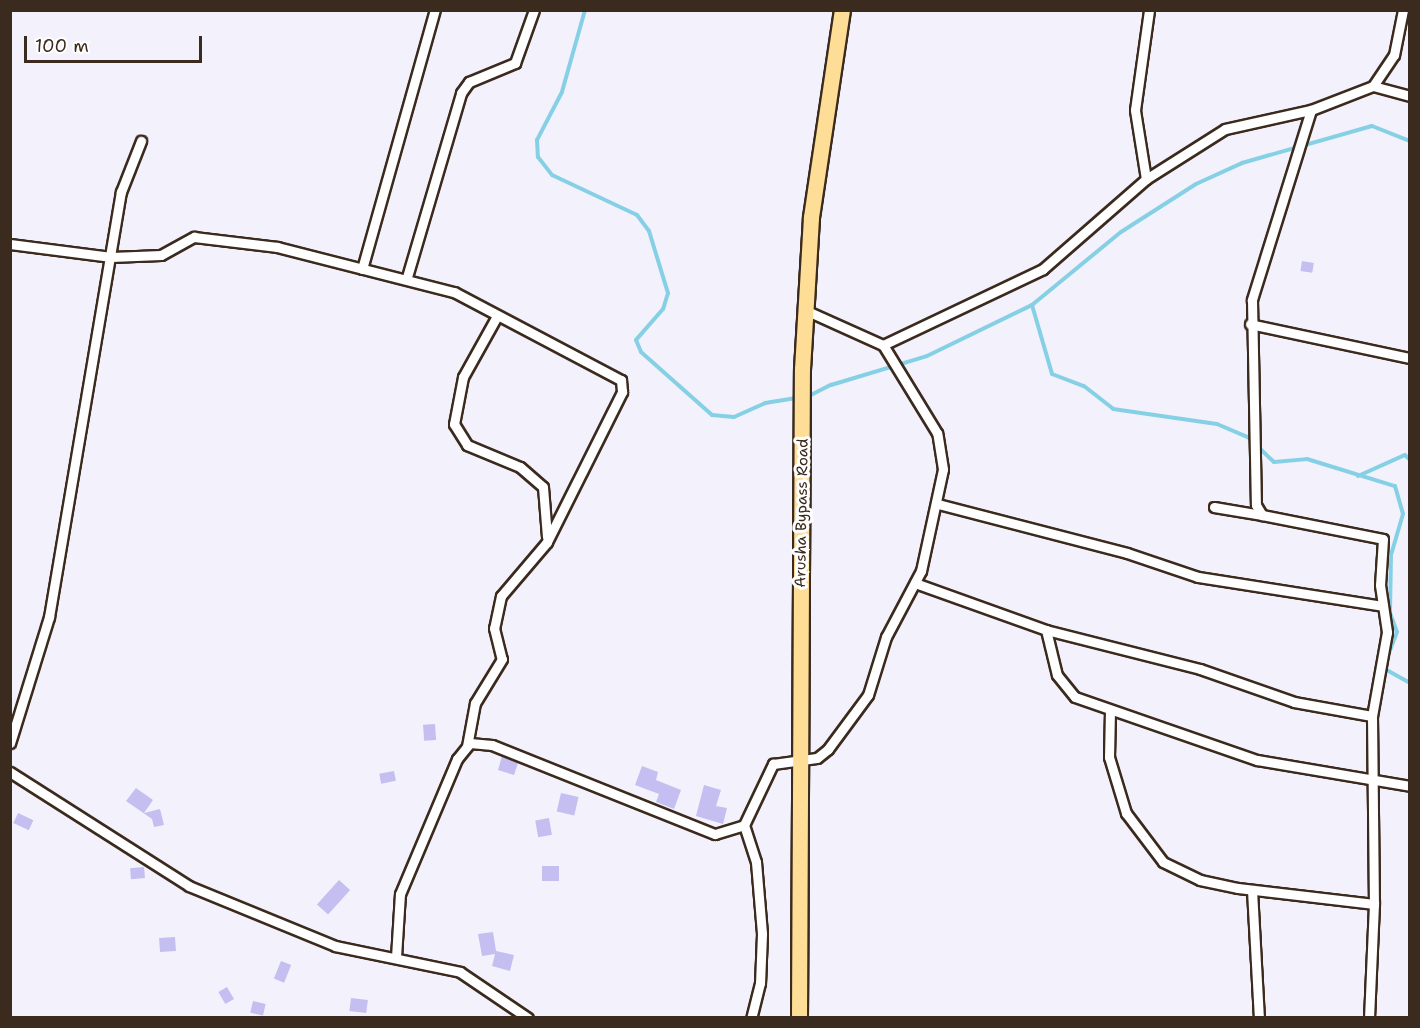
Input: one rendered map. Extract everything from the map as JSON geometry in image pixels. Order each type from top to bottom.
[{"type":"main road","name":"Arusha Bypass Road","points":[[799,1017],[802,369],[810,217],[842,10]]},
{"type":"street","points":[[362,269],[435,10]]},
{"type":"street","points":[[407,277],[461,93],[468,82],[515,63],[534,10]]},
{"type":"street","points":[[1146,179],[1135,110],[1149,10]]},
{"type":"street","points":[[883,345],[1043,269],[1146,179],[1226,129],[1311,111],[1373,86],[1394,55],[1403,10]]},
{"type":"street","points":[[1373,86],[1410,96]]},
{"type":"street","points":[[1262,515],[1256,505],[1253,458],[1250,324],[1293,155],[1311,111]]},
{"type":"street","points":[[10,743],[49,617],[121,192],[141,141]]},
{"type":"street","points":[[10,244],[111,257],[161,255],[194,237],[277,247],[362,269],[407,277],[454,292],[622,383],[547,542],[501,596],[494,628],[502,659],[475,703],[467,746],[400,894],[396,957]]},
{"type":"street","points":[[751,1017],[760,983],[762,934],[756,862],[744,825],[773,764],[824,754],[860,709],[886,637],[915,583],[938,504],[942,449],[883,345],[805,310]]},
{"type":"street","points":[[497,316],[463,377],[453,424],[467,445],[520,468],[543,488],[548,504],[547,542]]},
{"type":"street","points":[[1250,324],[1410,358]]},
{"type":"street","points":[[938,504],[1127,553],[1198,578],[1383,606]]},
{"type":"street","points":[[1214,507],[1383,539],[1383,606],[1387,632],[1372,716],[1370,781],[1374,904],[1369,1017]]},
{"type":"street","points":[[915,583],[1046,630],[1200,669],[1294,702],[1372,716]]},
{"type":"street","points":[[1046,630],[1065,688],[1110,710],[1257,760],[1410,786]]},
{"type":"street","points":[[1110,710],[1109,757],[1126,813],[1145,842],[1177,870],[1252,890],[1374,904]]},
{"type":"street","points":[[467,746],[492,745],[692,829],[722,833],[744,825]]},
{"type":"street","points":[[10,772],[189,886],[334,946],[396,957],[479,980],[528,1017]]},
{"type":"street","points":[[1252,890],[1259,1017]]},
{"type":"building","points":[[1302,261],[1314,263],[1312,273],[1300,271]]},
{"type":"building","points":[[435,724],[436,740],[424,741],[423,725]]},
{"type":"building","points":[[502,756],[518,763],[514,775],[498,770]]},
{"type":"building","points":[[642,766],[658,772],[656,780],[681,790],[674,809],[656,802],[659,794],[635,785]]},
{"type":"building","points":[[394,771],[396,781],[381,784],[379,774]]},
{"type":"building","points":[[704,785],[721,790],[716,806],[727,808],[723,824],[696,816]]},
{"type":"building","points":[[136,788],[153,800],[144,813],[160,809],[164,825],[154,827],[152,819],[126,801]]},
{"type":"building","points":[[561,793],[579,797],[574,816],[557,812]]},
{"type":"building","points":[[18,813],[33,820],[29,830],[13,823]]},
{"type":"building","points":[[549,818],[552,835],[538,837],[535,820]]},
{"type":"building","points":[[542,866],[559,866],[559,881],[542,881]]},
{"type":"building","points":[[144,867],[145,878],[131,879],[130,868]]},
{"type":"building","points":[[339,880],[350,890],[328,915],[317,905]]},
{"type":"building","points":[[493,932],[496,951],[514,955],[510,971],[492,966],[495,954],[482,956],[478,934]]},
{"type":"building","points":[[175,937],[176,951],[160,952],[159,938]]},
{"type":"building","points":[[281,961],[291,965],[284,983],[274,979]]},
{"type":"building","points":[[227,987],[234,999],[225,1004],[218,992]]},
{"type":"building","points":[[351,998],[368,1000],[366,1013],[349,1011]]},
{"type":"building","points":[[253,1001],[266,1004],[263,1016],[250,1013]]},
{"type":"waterway","points":[[585,10],[562,92],[537,140],[538,157],[552,175],[637,215],[649,231],[668,293],[663,309],[636,340],[641,352],[712,415],[734,417],[765,403],[798,398]]},
{"type":"waterway","points":[[805,398],[831,385],[927,356],[1032,305],[1121,232],[1196,184],[1242,163],[1372,126],[1410,141]]},
{"type":"waterway","points":[[1032,305],[1052,374],[1084,386],[1113,409],[1217,424],[1248,437],[1274,462],[1307,459],[1395,486],[1403,514],[1391,555],[1390,613],[1397,632],[1383,668],[1410,683]]},
{"type":"waterway","points":[[1358,476],[1405,455],[1410,460]]}]
